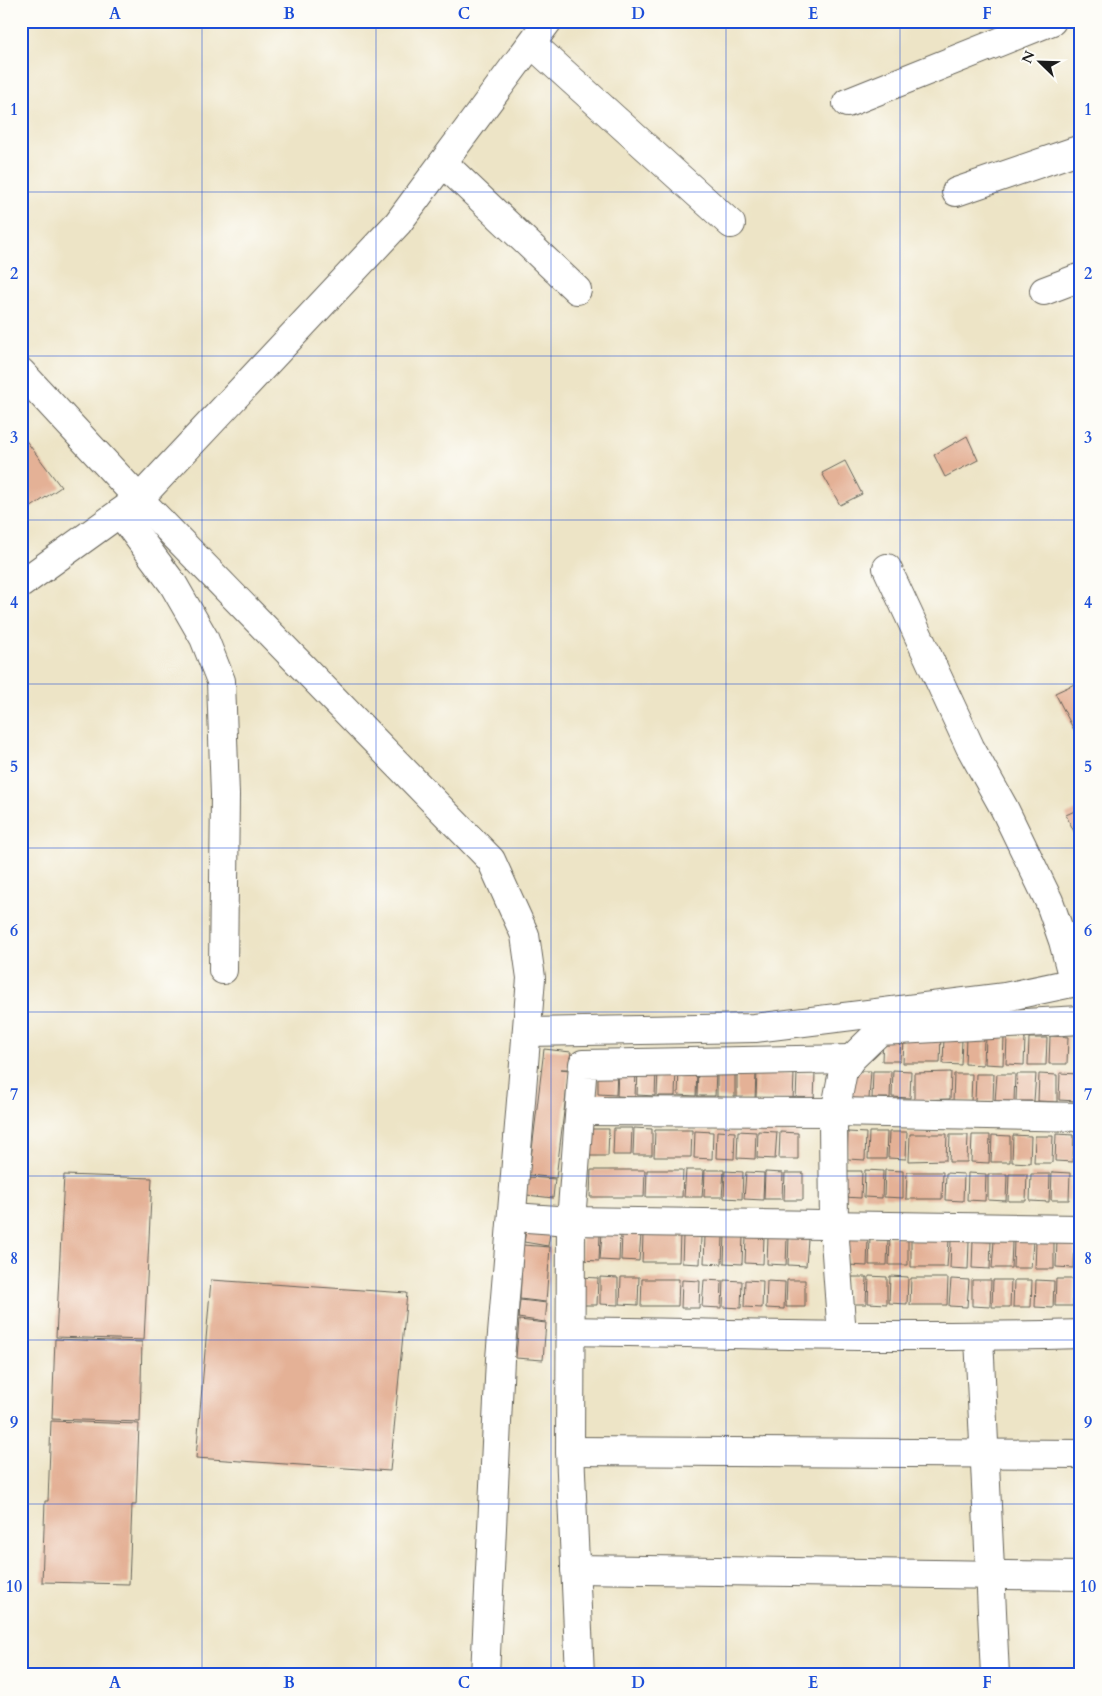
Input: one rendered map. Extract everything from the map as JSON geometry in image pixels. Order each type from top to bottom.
[{"type":"street","points":[[21,584],[130,506],[398,223],[548,21]]},
{"type":"street","points":[[847,103],[1052,21]]},
{"type":"street","points":[[532,44],[731,224]]},
{"type":"street","points":[[956,192],[1081,149]]},
{"type":"street","points":[[444,162],[577,290]]},
{"type":"street","points":[[1044,291],[1081,277]]},
{"type":"street","points":[[21,372],[130,506],[491,860],[525,935],[531,978],[500,1359],[485,1675]]},
{"type":"street","points":[[130,506],[204,638],[220,681],[225,795],[223,970]]},
{"type":"street","points":[[527,1032],[755,1028],[1005,997],[1077,982],[1049,901],[1004,808],[970,746],[887,568]]},
{"type":"street","points":[[842,1336],[834,1226],[833,1123],[842,1071],[851,1059],[880,1031],[1081,1020]]},
{"type":"street","points":[[580,1675],[570,1451],[571,1221],[582,1069],[585,1063],[851,1059]]},
{"type":"street","points":[[580,1111],[835,1112],[1081,1117]]},
{"type":"street","points":[[513,1217],[571,1221],[1081,1229]]},
{"type":"street","points":[[571,1331],[979,1337],[1081,1334]]},
{"type":"street","points":[[979,1337],[983,1454],[995,1675]]},
{"type":"street","points":[[570,1451],[1081,1454]]},
{"type":"street","points":[[576,1569],[1081,1576]]},
{"type":"building","points":[[21,434],[61,487],[21,514]]},
{"type":"building","points":[[967,436],[978,460],[945,477],[934,455]]},
{"type":"building","points":[[845,461],[862,494],[840,505],[822,473]]},
{"type":"building","points":[[1081,681],[1081,727],[1074,730],[1055,693]]},
{"type":"building","points":[[1081,808],[1081,846],[1066,815]]},
{"type":"building","points":[[883,1034],[901,1034],[900,1061],[882,1061]]},
{"type":"building","points":[[904,1036],[941,1036],[940,1063],[903,1063]]},
{"type":"building","points":[[1050,1036],[1068,1037],[1067,1064],[1049,1064]]},
{"type":"building","points":[[944,1037],[962,1038],[961,1065],[943,1064]]},
{"type":"building","points":[[966,1037],[984,1038],[983,1065],[965,1064]]},
{"type":"building","points":[[986,1037],[1004,1038],[1003,1065],[985,1064]]},
{"type":"building","points":[[1007,1037],[1025,1038],[1024,1065],[1006,1064]]},
{"type":"building","points":[[1029,1038],[1047,1038],[1046,1065],[1028,1065]]},
{"type":"building","points":[[544,1049],[571,1052],[568,1069],[561,1069],[569,1070],[556,1178],[529,1175]]},
{"type":"building","points":[[598,1067],[617,1068],[616,1095],[598,1094]]},
{"type":"building","points":[[638,1068],[656,1069],[655,1096],[637,1095]]},
{"type":"building","points":[[679,1068],[697,1069],[696,1096],[678,1095]]},
{"type":"building","points":[[618,1069],[636,1070],[635,1097],[617,1096]]},
{"type":"building","points":[[658,1069],[676,1069],[675,1096],[657,1096]]},
{"type":"building","points":[[698,1069],[716,1069],[715,1096],[697,1096]]},
{"type":"building","points":[[717,1070],[735,1071],[735,1098],[717,1097]]},
{"type":"building","points":[[893,1070],[911,1071],[910,1098],[892,1097]]},
{"type":"building","points":[[737,1071],[756,1072],[755,1099],[737,1098]]},
{"type":"building","points":[[757,1071],[794,1074],[793,1100],[756,1098]]},
{"type":"building","points":[[852,1071],[871,1071],[869,1099],[851,1098]]},
{"type":"building","points":[[873,1071],[891,1071],[890,1098],[872,1098]]},
{"type":"building","points":[[951,1072],[950,1099],[914,1100],[914,1073]]},
{"type":"building","points":[[797,1073],[815,1073],[814,1100],[796,1100]]},
{"type":"building","points":[[1060,1073],[1078,1074],[1077,1101],[1059,1100]]},
{"type":"building","points":[[954,1074],[972,1074],[971,1101],[953,1101]]},
{"type":"building","points":[[976,1074],[994,1074],[993,1101],[975,1101]]},
{"type":"building","points":[[997,1074],[1015,1074],[1014,1101],[995,1101]]},
{"type":"building","points":[[1017,1074],[1036,1074],[1034,1101],[1016,1101]]},
{"type":"building","points":[[1039,1074],[1057,1075],[1057,1102],[1038,1101]]},
{"type":"building","points":[[614,1128],[632,1128],[631,1155],[613,1155]]},
{"type":"building","points":[[634,1128],[652,1129],[652,1155],[633,1155]]},
{"type":"building","points":[[591,1129],[609,1129],[608,1156],[590,1156]]},
{"type":"building","points":[[655,1130],[692,1130],[691,1157],[654,1157]]},
{"type":"building","points":[[695,1131],[713,1132],[712,1159],[694,1158]]},
{"type":"building","points":[[717,1131],[735,1132],[734,1159],[716,1158]]},
{"type":"building","points":[[738,1131],[756,1132],[755,1159],[737,1158]]},
{"type":"building","points":[[758,1131],[777,1132],[775,1159],[757,1158]]},
{"type":"building","points":[[780,1132],[798,1133],[798,1159],[779,1159]]},
{"type":"building","points":[[848,1132],[866,1133],[865,1160],[847,1159]]},
{"type":"building","points":[[869,1132],[887,1132],[886,1159],[868,1159]]},
{"type":"building","points":[[889,1132],[907,1132],[906,1159],[888,1158]]},
{"type":"building","points":[[910,1134],[947,1134],[946,1160],[909,1161]]},
{"type":"building","points":[[1056,1134],[1074,1135],[1073,1162],[1055,1161]]},
{"type":"building","points":[[950,1135],[968,1135],[967,1162],[949,1162]]},
{"type":"building","points":[[972,1135],[990,1135],[989,1163],[971,1162]]},
{"type":"building","points":[[992,1135],[1010,1136],[1010,1162],[991,1162]]},
{"type":"building","points":[[1013,1135],[1031,1136],[1030,1163],[1012,1162]]},
{"type":"building","points":[[1035,1136],[1053,1136],[1052,1163],[1034,1163]]},
{"type":"building","points":[[591,1170],[645,1170],[644,1197],[590,1197]]},
{"type":"building","points":[[647,1170],[683,1170],[682,1197],[646,1197]]},
{"type":"building","points":[[686,1170],[704,1170],[702,1197],[684,1197]]},
{"type":"building","points":[[705,1170],[724,1170],[722,1197],[704,1197]]},
{"type":"building","points":[[865,1170],[883,1171],[882,1198],[864,1197]]},
{"type":"building","points":[[885,1170],[903,1171],[903,1198],[884,1197]]},
{"type":"building","points":[[725,1171],[743,1172],[742,1199],[724,1198]]},
{"type":"building","points":[[844,1171],[862,1171],[861,1198],[843,1197]]},
{"type":"building","points":[[746,1172],[764,1173],[763,1200],[744,1199]]},
{"type":"building","points":[[765,1172],[783,1173],[782,1199],[764,1199]]},
{"type":"building","points":[[907,1172],[943,1172],[942,1199],[906,1199]]},
{"type":"building","points":[[1052,1172],[1070,1173],[1069,1200],[1051,1200]]},
{"type":"building","points":[[785,1173],[803,1173],[803,1200],[784,1200]]},
{"type":"building","points":[[946,1173],[964,1174],[963,1201],[945,1200]]},
{"type":"building","points":[[968,1173],[986,1174],[985,1201],[967,1200]]},
{"type":"building","points":[[988,1174],[1007,1174],[1006,1201],[988,1200]]},
{"type":"building","points":[[1009,1174],[1027,1174],[1026,1201],[1008,1201]]},
{"type":"building","points":[[1031,1174],[1050,1174],[1049,1202],[1030,1201]]},
{"type":"building","points":[[64,1175],[152,1178],[144,1340],[56,1337]]},
{"type":"building","points":[[529,1177],[555,1179],[553,1198],[527,1195]]},
{"type":"building","points":[[526,1231],[550,1233],[548,1246],[524,1242]]},
{"type":"building","points":[[582,1233],[600,1234],[599,1261],[581,1260]]},
{"type":"building","points":[[602,1233],[620,1234],[619,1261],[600,1260]]},
{"type":"building","points":[[622,1233],[641,1234],[639,1261],[621,1260]]},
{"type":"building","points":[[643,1235],[680,1235],[679,1262],[642,1262]]},
{"type":"building","points":[[683,1236],[701,1237],[700,1264],[682,1263]]},
{"type":"building","points":[[705,1236],[723,1237],[722,1264],[704,1263]]},
{"type":"building","points":[[725,1236],[743,1237],[742,1264],[724,1263]]},
{"type":"building","points":[[746,1237],[764,1237],[763,1264],[745,1263]]},
{"type":"building","points":[[768,1237],[787,1238],[786,1265],[767,1264]]},
{"type":"building","points":[[890,1237],[908,1238],[908,1265],[889,1265]]},
{"type":"building","points":[[789,1238],[808,1239],[806,1266],[788,1265]]},
{"type":"building","points":[[849,1238],[868,1239],[867,1266],[848,1265]]},
{"type":"building","points":[[870,1238],[888,1238],[887,1265],[869,1265]]},
{"type":"building","points":[[911,1240],[949,1240],[947,1267],[911,1267]]},
{"type":"building","points":[[1057,1240],[1075,1241],[1074,1268],[1056,1267]]},
{"type":"building","points":[[951,1241],[969,1242],[968,1269],[950,1268]]},
{"type":"building","points":[[973,1241],[991,1242],[990,1269],[972,1268]]},
{"type":"building","points":[[994,1241],[1012,1241],[1011,1268],[992,1268]]},
{"type":"building","points":[[1014,1241],[1033,1241],[1031,1268],[1013,1268]]},
{"type":"building","points":[[1036,1242],[1054,1242],[1054,1269],[1035,1269]]},
{"type":"building","points":[[523,1245],[550,1247],[546,1302],[520,1299]]},
{"type":"building","points":[[869,1276],[887,1277],[887,1304],[868,1303]]},
{"type":"building","points":[[890,1276],[908,1277],[907,1304],[889,1303]]},
{"type":"building","points":[[580,1277],[598,1278],[597,1305],[579,1305]]},
{"type":"building","points":[[600,1277],[618,1278],[618,1305],[600,1304]]},
{"type":"building","points":[[621,1277],[639,1277],[638,1305],[620,1304]]},
{"type":"building","points":[[849,1277],[867,1277],[866,1304],[848,1304]]},
{"type":"building","points":[[911,1278],[948,1278],[947,1305],[910,1305]]},
{"type":"building","points":[[642,1279],[679,1279],[678,1306],[641,1306]]},
{"type":"building","points":[[951,1279],[969,1280],[967,1307],[949,1306]]},
{"type":"building","points":[[1056,1279],[1074,1279],[1073,1306],[1055,1306]]},
{"type":"building","points":[[211,1280],[407,1293],[390,1471],[196,1458]]},
{"type":"building","points":[[682,1280],[700,1281],[699,1308],[681,1308]]},
{"type":"building","points":[[704,1280],[722,1281],[721,1308],[702,1307]]},
{"type":"building","points":[[724,1280],[742,1281],[741,1308],[723,1307]]},
{"type":"building","points":[[745,1280],[763,1281],[762,1308],[744,1307]]},
{"type":"building","points":[[787,1280],[805,1280],[805,1307],[786,1307]]},
{"type":"building","points":[[972,1280],[991,1280],[990,1307],[972,1306]]},
{"type":"building","points":[[993,1280],[1011,1280],[1010,1307],[992,1307]]},
{"type":"building","points":[[1014,1280],[1032,1280],[1031,1307],[1013,1307]]},
{"type":"building","points":[[1036,1280],[1054,1281],[1053,1308],[1035,1307]]},
{"type":"building","points":[[767,1281],[785,1282],[784,1309],[766,1308]]},
{"type":"building","points":[[520,1300],[547,1303],[545,1322],[518,1318]]},
{"type":"building","points":[[519,1320],[546,1323],[543,1360],[516,1358]]},
{"type":"building","points":[[55,1339],[142,1342],[140,1422],[52,1419]]},
{"type":"building","points":[[51,1421],[139,1424],[136,1505],[132,1505],[129,1584],[42,1582],[45,1501],[48,1501]]}]
